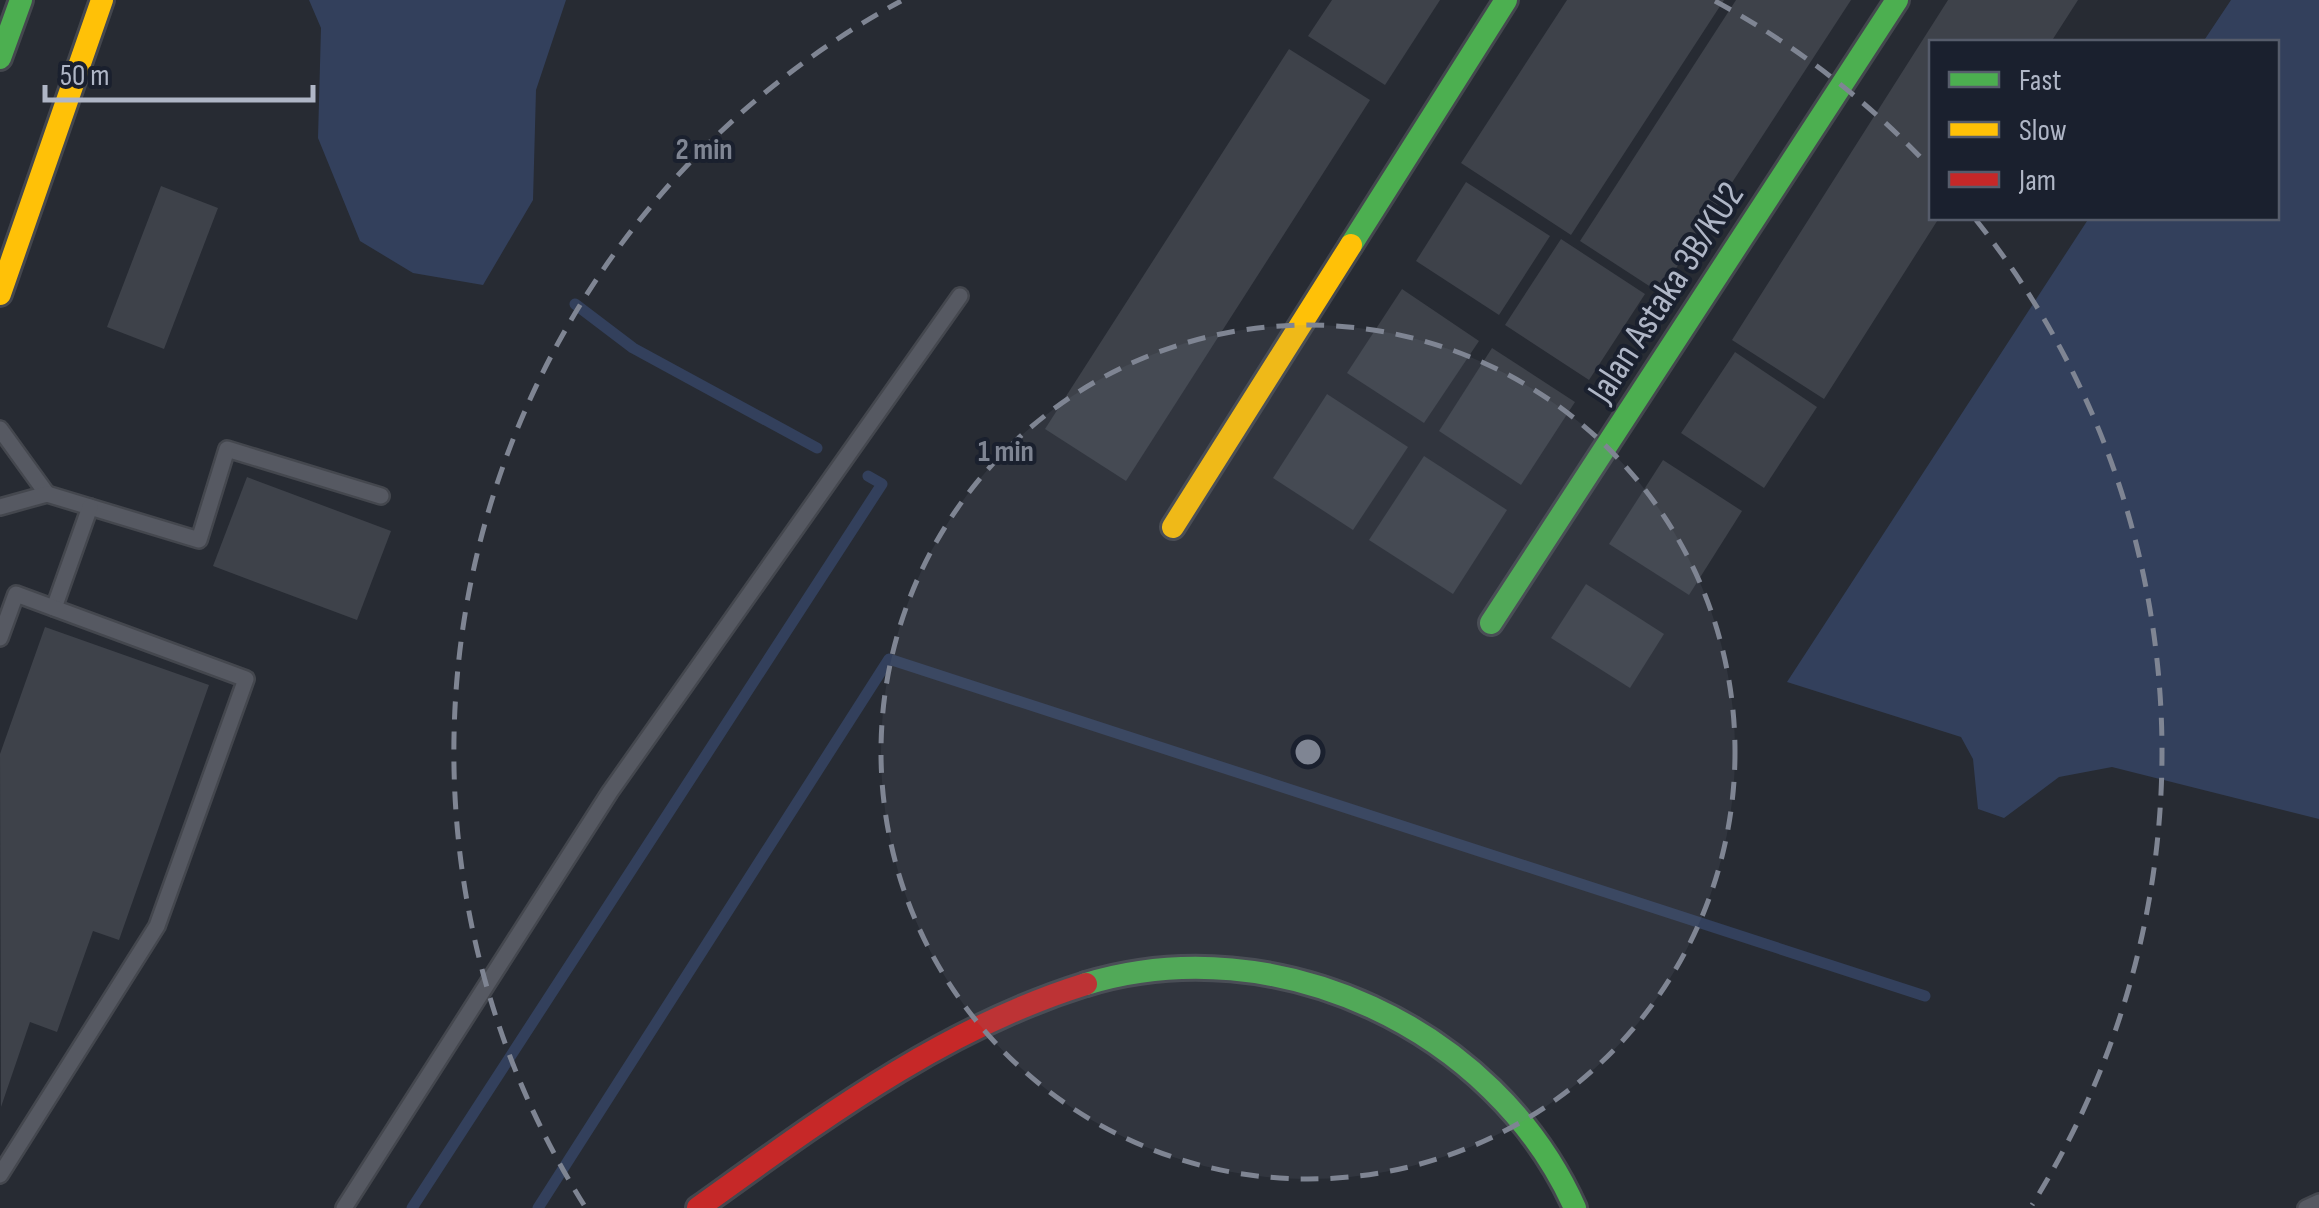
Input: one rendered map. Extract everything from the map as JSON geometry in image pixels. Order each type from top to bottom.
[{"type":"main road","points":[[0,58],[21,0]]},
{"type":"main road","points":[[0,294],[102,0]]},
{"type":"main road","points":[[1172,527],[1506,0]]},
{"type":"main road","name":"Jalan Astaka 3B/KU2","points":[[1492,623],[1897,0]]},
{"type":"main road","points":[[698,1208],[916,1059],[1008,1009],[1070,984],[1137,970],[1201,966],[1270,972],[1356,998],[1441,1042],[1511,1103],[1562,1175],[1575,1208]]},
{"type":"lane","points":[[344,1208],[610,792],[960,296]]},
{"type":"lane","points":[[0,430],[46,494]]},
{"type":"lane","points":[[0,507],[46,494],[200,540],[228,449],[381,496]]},
{"type":"lane","points":[[54,608],[90,507]]},
{"type":"lane","points":[[0,638],[16,594],[246,679],[156,926],[0,1175]]},
{"type":"lane","points":[[2306,1208],[2319,1202]]},
{"type":"water","points":[[309,0],[566,0],[536,90],[533,200],[483,285],[413,273],[360,241],[318,138],[321,28]]},
{"type":"water","points":[[2231,0],[2319,0],[2319,819],[2112,767],[2059,777],[2004,818],[1978,809],[1973,759],[1961,737],[1787,682],[2088,220],[2279,220],[2279,40],[2204,40]]},
{"type":"building","points":[[1332,0],[1440,0],[1385,85],[1308,36]]},
{"type":"building","points":[[1567,0],[1724,0],[1571,235],[1461,163]]},
{"type":"building","points":[[1736,0],[1851,0],[1660,293],[1580,241]]},
{"type":"building","points":[[1948,0],[2078,0],[2052,40],[1929,40],[1929,220],[1938,220],[1824,399],[1732,340]]},
{"type":"building","points":[[1289,49],[1370,100],[1126,481],[1045,429]]},
{"type":"building","points":[[1466,182],[1550,236],[1499,315],[1416,261]]},
{"type":"building","points":[[161,186],[218,208],[164,349],[107,327]]},
{"type":"building","points":[[1561,239],[1645,294],[1589,380],[1505,325]]},
{"type":"building","points":[[1402,289],[1479,341],[1424,423],[1347,373]]},
{"type":"building","points":[[1492,348],[1575,402],[1521,485],[1439,431]]},
{"type":"building","points":[[1735,352],[1817,407],[1764,488],[1681,433]]},
{"type":"building","points":[[1327,394],[1408,447],[1353,530],[1273,478]]},
{"type":"building","points":[[1424,456],[1507,510],[1453,594],[1369,540]]},
{"type":"building","points":[[1663,460],[1742,511],[1689,595],[1609,544]]},
{"type":"building","points":[[247,477],[391,531],[357,620],[213,566]]},
{"type":"building","points":[[1586,584],[1664,634],[1630,688],[1551,638]]},
{"type":"building","points":[[45,627],[209,685],[119,940],[93,931],[57,1032],[30,1022],[1,1107],[0,754]]},
{"type":"waterway","points":[[575,304],[633,348],[817,448]]},
{"type":"waterway","points":[[412,1208],[882,484],[868,476]]},
{"type":"waterway","points":[[538,1208],[889,659],[1925,996]]},
{"type":"traffic: fast","points":[[0,58],[21,0]]},
{"type":"traffic: fast","points":[[1351,245],[1506,0]]},
{"type":"traffic: fast","points":[[1491,623],[1897,0]]},
{"type":"traffic: fast","points":[[1086,984],[1158,970],[1231,969],[1303,982],[1372,1007],[1435,1043],[1492,1089],[1539,1145],[1575,1208]]},
{"type":"traffic: slow","points":[[0,294],[102,0]]},
{"type":"traffic: slow","points":[[1173,527],[1351,245]]},
{"type":"traffic: jam","points":[[698,1208],[837,1110],[932,1051],[1033,1003],[1086,984]]}]
